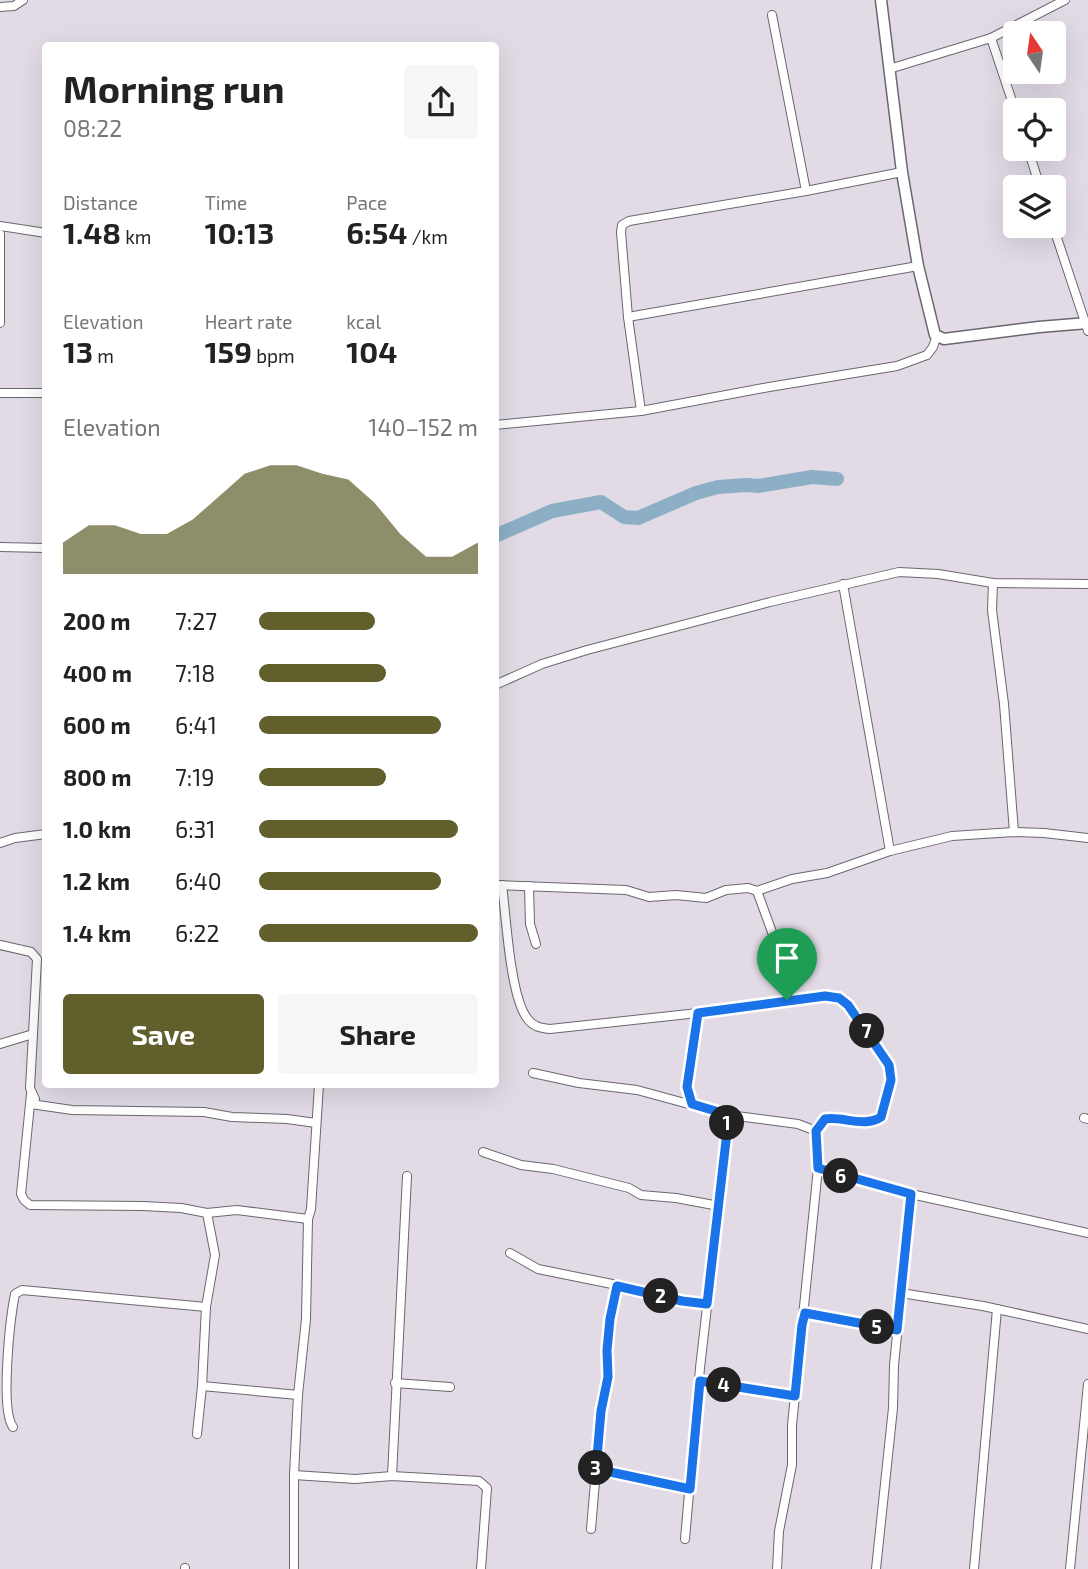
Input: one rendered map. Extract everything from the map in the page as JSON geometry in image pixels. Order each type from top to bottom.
[{"type":"street","points":[[0,7],[14,6],[23,0]]},
{"type":"street","points":[[499,425],[641,411],[897,366],[927,355],[936,338],[918,266],[902,172],[881,0]]},
{"type":"street","points":[[889,69],[991,38],[1065,0]]},
{"type":"street","points":[[772,15],[806,191]]},
{"type":"street","points":[[991,38],[1011,98]]},
{"type":"street","points":[[641,411],[628,317],[622,225],[629,221],[902,172]]},
{"type":"street","points":[[0,226],[42,233]]},
{"type":"street","points":[[0,234],[0,323]]},
{"type":"street","points":[[936,338],[1087,326],[1057,238]]},
{"type":"street","points":[[628,317],[918,266]]},
{"type":"street","points":[[0,393],[42,393]]},
{"type":"street","points":[[0,547],[42,548]]},
{"type":"street","points":[[499,683],[521,672],[587,650],[899,572],[938,574],[993,583],[1088,584]]},
{"type":"street","points":[[993,583],[992,610],[1004,704],[1014,832]]},
{"type":"street","points":[[843,584],[890,851]]},
{"type":"street","points":[[499,885],[626,890],[649,897],[676,895],[706,898],[726,890],[748,888],[757,891],[792,879],[827,873],[890,851],[952,836],[1014,832],[1088,838]]},
{"type":"street","points":[[0,843],[42,835]]},
{"type":"street","points":[[529,886],[530,924],[536,944]]},
{"type":"street","points":[[499,891],[518,998],[526,1018],[536,1027],[550,1029],[825,996],[839,998],[862,1023],[889,1065],[891,1080],[881,1117],[876,1121],[825,1119],[816,1131],[818,1168],[795,1396],[792,1465],[779,1531],[777,1569]]},
{"type":"street","points":[[757,891],[784,965],[787,1000]]},
{"type":"street","points":[[0,945],[32,952],[37,959],[31,1094],[21,1194],[24,1200],[30,1205],[143,1206],[181,1208],[207,1213],[237,1210],[308,1219]]},
{"type":"street","points":[[35,1007],[42,1007]]},
{"type":"street","points":[[692,1104],[687,1087],[698,1013]]},
{"type":"street","points":[[0,1044],[33,1034]]},
{"type":"street","points":[[533,1073],[579,1083],[637,1090],[729,1115],[798,1124],[816,1131]]},
{"type":"street","points":[[294,1569],[294,1475],[298,1395],[306,1319],[308,1219],[311,1209],[319,1088]]},
{"type":"street","points":[[31,1094],[35,1099],[31,1104],[72,1110],[204,1112],[232,1117],[316,1123]]},
{"type":"street","points":[[685,1539],[707,1304],[729,1115]]},
{"type":"street","points":[[483,1152],[521,1165],[629,1188],[642,1195],[719,1206]]},
{"type":"street","points":[[818,1168],[911,1194],[1088,1233]]},
{"type":"street","points":[[392,1476],[407,1176]]},
{"type":"street","points":[[876,1569],[911,1194]]},
{"type":"street","points":[[197,1434],[206,1307],[215,1255],[207,1213]]},
{"type":"street","points":[[510,1253],[538,1269],[682,1301],[707,1304]]},
{"type":"street","points":[[591,1529],[601,1411],[608,1377],[610,1319],[617,1286]]},
{"type":"street","points":[[13,1427],[9,1423],[5,1392],[7,1340],[17,1292],[22,1290],[94,1295],[206,1307]]},
{"type":"street","points":[[901,1293],[932,1296],[1088,1329]]},
{"type":"street","points":[[974,1569],[997,1309]]},
{"type":"street","points":[[805,1313],[897,1330]]},
{"type":"street","points":[[700,1381],[795,1396]]},
{"type":"street","points":[[395,1383],[450,1387]]},
{"type":"street","points":[[1070,1569],[1088,1384]]},
{"type":"street","points":[[202,1386],[298,1395]]},
{"type":"street","points":[[596,1469],[690,1489]]},
{"type":"street","points":[[294,1475],[355,1479],[392,1476],[483,1483],[486,1488],[481,1569]]},
{"type":"waterway","points":[[499,534],[552,511],[601,502],[624,517],[638,518],[696,493],[718,487],[758,486],[812,477],[837,479]]},
{"type":"route","points":[[825,996],[839,998],[862,1023],[889,1065],[891,1080],[881,1117],[876,1121],[825,1119],[817,1126],[816,1131],[818,1168],[842,1177],[911,1194],[897,1330],[805,1313],[795,1396],[700,1381],[690,1489],[596,1469],[601,1411],[608,1377],[610,1319],[617,1286],[707,1304],[729,1115],[692,1104],[687,1087],[692,1068],[698,1013],[787,1000],[825,996]]}]
